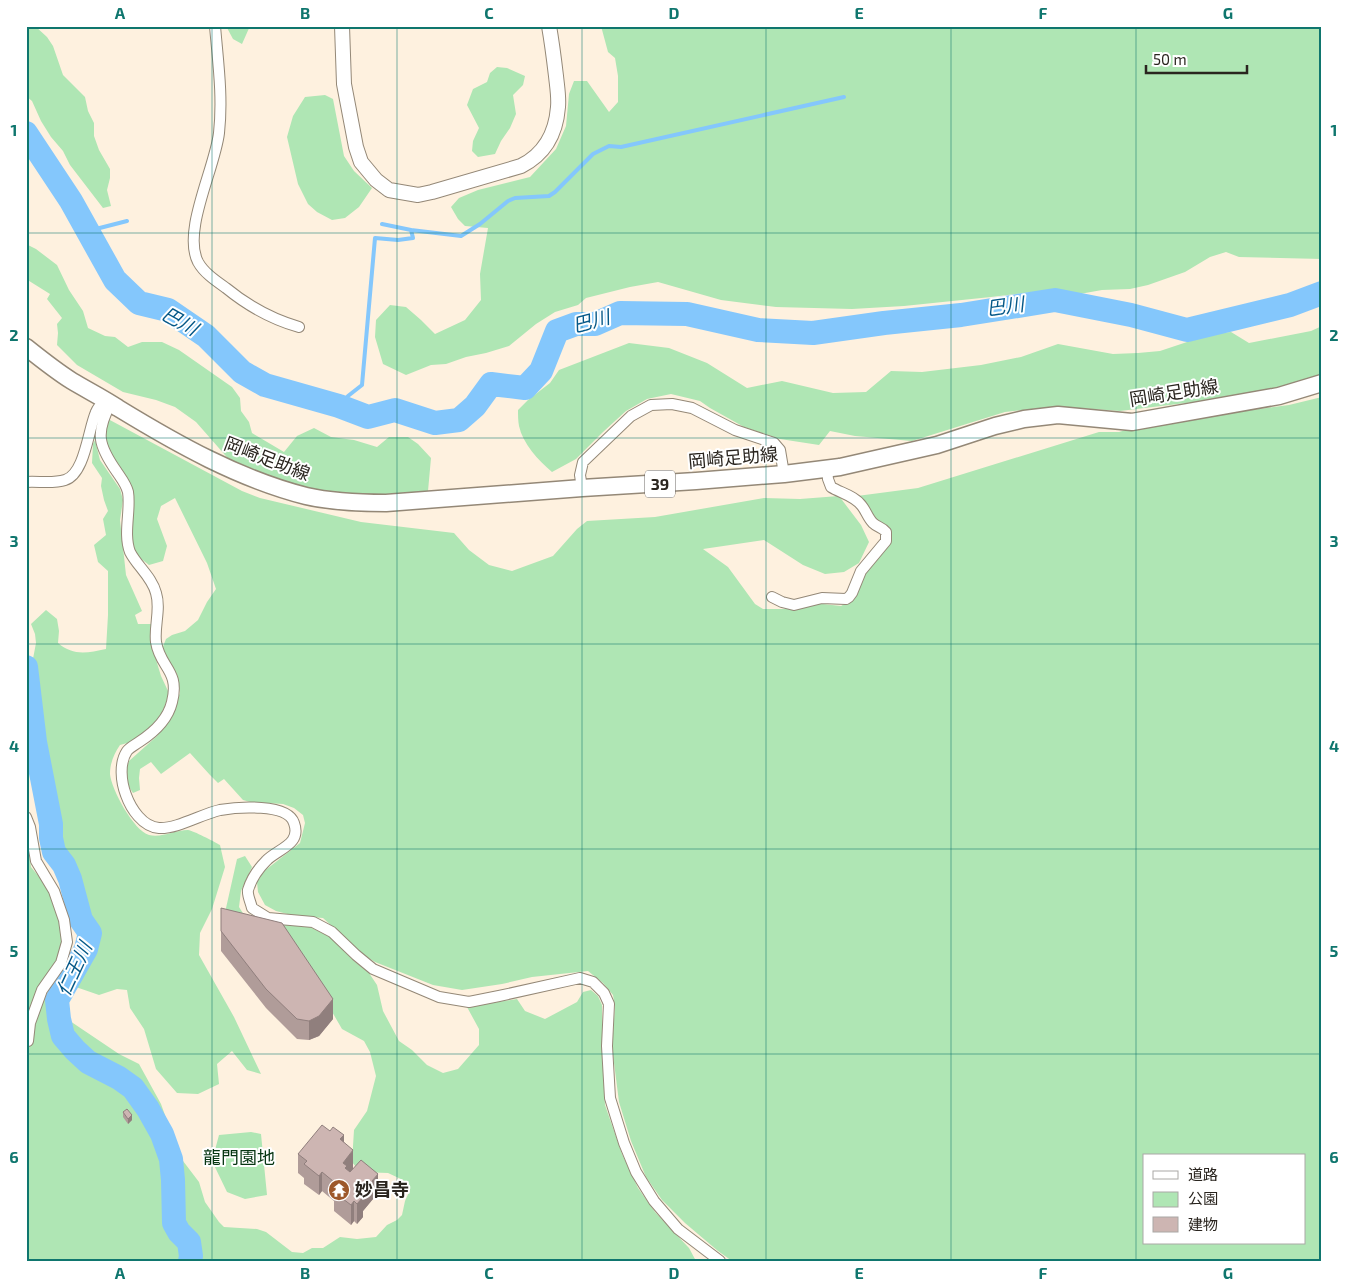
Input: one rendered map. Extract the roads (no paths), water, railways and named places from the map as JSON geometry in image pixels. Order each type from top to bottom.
[{"type":"main road","name":"岡崎足助線","points":[[26,347],[71,381],[146,425],[206,457],[257,480],[309,496],[353,503],[386,503],[784,474],[840,467],[937,445],[995,426],[1024,419],[1058,415],[1132,422],[1279,396],[1322,383]]},
{"type":"street","points":[[215,26],[220,86],[219,132],[196,221],[194,247],[196,257],[206,273],[242,300],[264,314],[299,327]]},
{"type":"street","points":[[342,26],[344,84],[356,147],[361,162],[376,180],[389,190],[418,195],[521,166],[532,160],[543,150],[556,123],[558,105],[549,26]]},
{"type":"street","points":[[26,482],[66,480],[72,476],[78,470],[81,463],[96,410],[108,401]]},
{"type":"street","points":[[108,401],[103,417],[101,444],[105,455],[127,488],[129,500],[127,533],[130,551],[148,576],[156,593],[156,642],[172,676],[175,689],[171,705],[162,720],[152,733],[128,750],[122,764],[123,786],[132,807],[141,819],[149,825],[159,828],[177,825],[219,810],[273,808],[284,812],[293,820],[296,830],[291,843],[266,860],[255,876],[248,892],[252,908],[268,918],[313,922],[332,932],[374,969],[439,997],[469,1002],[580,978],[593,982],[604,993],[609,1004],[607,1046],[610,1098],[624,1143],[636,1172],[654,1201],[678,1229],[720,1261]]},
{"type":"street","points":[[582,488],[580,474],[583,462],[631,416],[651,405],[672,404],[692,408],[735,430],[774,443],[780,450],[784,474]]},
{"type":"street","points":[[772,597],[794,605],[822,598],[846,599],[852,593],[861,570],[886,541],[884,529],[876,526],[871,521],[862,505],[855,499],[831,487],[826,468]]},
{"type":"street","points":[[26,817],[30,827],[36,861],[54,891],[64,920],[67,942],[61,963],[42,990],[30,1023],[28,1041]]},
{"type":"waterway","points":[[339,406],[362,385],[375,238],[398,240],[413,238],[411,230],[461,236],[480,224],[508,201],[515,198],[549,196],[593,154],[609,146],[621,147],[844,97]]},
{"type":"waterway","name":"巴川","points":[[26,133],[71,201],[115,280],[139,303],[168,310],[206,336],[242,372],[265,385],[339,406],[368,417],[395,410],[435,423],[459,420],[475,406],[491,384],[525,388],[541,371],[557,331],[576,324],[595,324],[620,313],[687,314],[758,330],[813,333],[961,315],[1055,300],[1131,315],[1187,330],[1290,305],[1322,293]]},
{"type":"waterway","points":[[88,231],[127,221]]},
{"type":"waterway","points":[[382,224],[411,230]]},
{"type":"waterway","name":"仁王川","points":[[26,667],[35,742],[51,824],[54,852],[64,865],[70,879],[81,920],[90,933],[86,949],[57,1000],[63,1036],[88,1062],[119,1078],[133,1088],[148,1109],[162,1134],[171,1159],[174,1223],[179,1232],[189,1242],[190,1261]]},
{"type":"place","name":"妙昌寺","points":[[339,1190]]},
{"type":"park label","name":"龍門園地","points":[[239,1158]]}]
